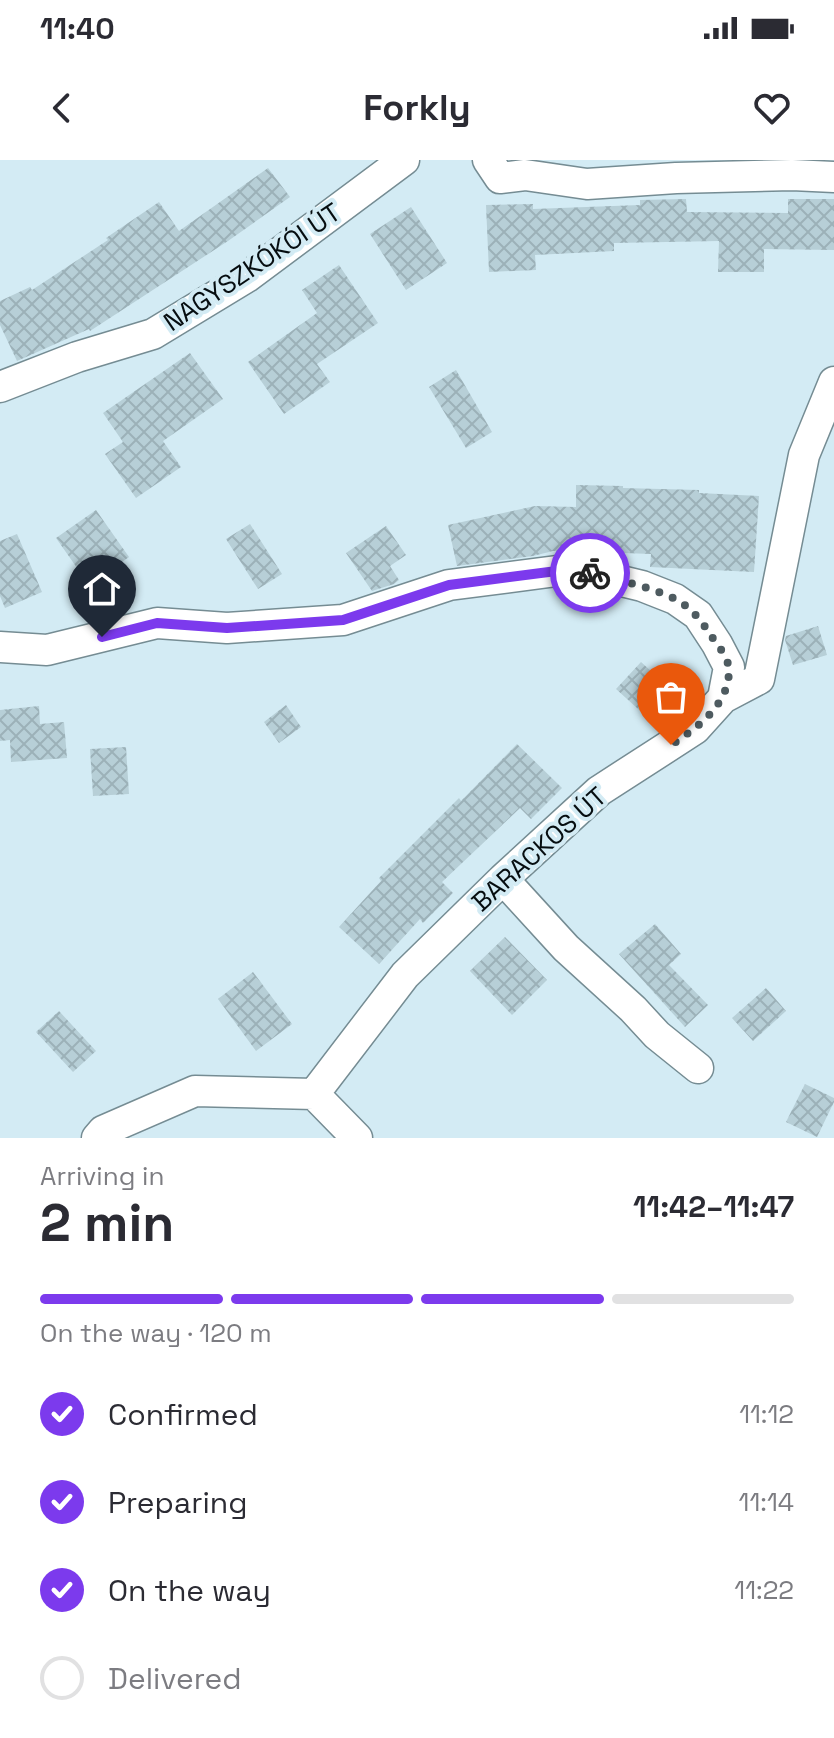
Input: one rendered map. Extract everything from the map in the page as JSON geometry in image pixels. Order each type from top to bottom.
[{"type":"street","name":"NAGYSZKÓKÓI ÚT","points":[[0,387],[77,357],[153,334],[247,277],[404,160]]},
{"type":"street","points":[[488,160],[500,178],[525,175],[587,184],[676,178],[834,177]]},
{"type":"street","name":"BARACKOS ÚT","points":[[314,1094],[405,975],[503,879],[599,791],[695,729],[723,698],[759,679],[804,455],[834,382]]},
{"type":"street","points":[[0,647],[47,650],[157,623],[227,628],[343,620],[449,585],[572,569],[642,586],[675,599],[698,615],[729,667],[723,698]]},
{"type":"street","points":[[503,879],[566,948],[657,1035],[698,1068]]},
{"type":"street","points":[[97,1138],[103,1131],[195,1091],[314,1094],[357,1138]]},
{"type":"building","points":[[268,168],[290,197],[90,331],[17,361],[0,325],[0,301],[30,287],[32,290],[159,202],[179,231]]},
{"type":"building","points":[[686,199],[687,212],[788,213],[788,199],[834,199],[834,250],[764,249],[764,272],[718,272],[719,241],[614,243],[614,251],[535,255],[536,270],[489,272],[486,205],[533,204],[533,209],[640,205],[640,200]]},
{"type":"building","points":[[411,207],[447,263],[406,290],[370,234]]},
{"type":"building","points":[[339,265],[378,323],[317,364],[330,382],[284,414],[248,362],[317,313],[302,290]]},
{"type":"building","points":[[190,353],[223,399],[163,441],[181,467],[136,498],[105,454],[123,442],[103,413]]},
{"type":"building","points":[[456,370],[492,432],[466,448],[429,387]]},
{"type":"building","points":[[576,485],[759,496],[754,572],[650,567],[651,554],[570,551],[457,566],[448,525],[535,506],[576,507]]},
{"type":"building","points":[[96,510],[129,557],[89,585],[56,538]]},
{"type":"building","points":[[250,524],[282,574],[258,589],[226,539]]},
{"type":"building","points":[[386,526],[406,555],[390,566],[399,580],[372,591],[346,553]]},
{"type":"building","points":[[17,534],[42,592],[5,608],[0,596],[0,541]]},
{"type":"building","points":[[818,626],[827,655],[793,665],[786,636]]},
{"type":"building","points":[[641,662],[683,700],[658,727],[616,689]]},
{"type":"building","points":[[286,705],[301,727],[279,743],[264,722]]},
{"type":"building","points":[[39,706],[40,724],[64,722],[67,758],[11,762],[10,740],[0,741],[0,710]]},
{"type":"building","points":[[517,744],[562,788],[531,819],[520,808],[442,882],[453,893],[423,923],[420,919],[379,964],[339,927],[381,881],[379,878]]},
{"type":"building","points":[[126,747],[129,794],[93,796],[90,749]]},
{"type":"building","points":[[655,924],[681,954],[669,965],[708,1005],[685,1027],[619,954]]},
{"type":"building","points":[[505,937],[547,980],[512,1015],[470,971]]},
{"type":"building","points":[[253,972],[292,1024],[256,1051],[218,999]]},
{"type":"building","points":[[766,988],[786,1011],[753,1041],[732,1018]]},
{"type":"building","points":[[59,1011],[96,1051],[73,1072],[36,1032]]},
{"type":"building","points":[[805,1084],[834,1098],[817,1137],[786,1122]]},
{"type":"way so far","points":[[590,573],[642,586],[675,599],[698,615],[729,667],[723,698],[695,729],[671,745]]},
{"type":"route","points":[[102,637],[157,623],[227,628],[343,620],[449,585],[572,569],[590,573]]}]
